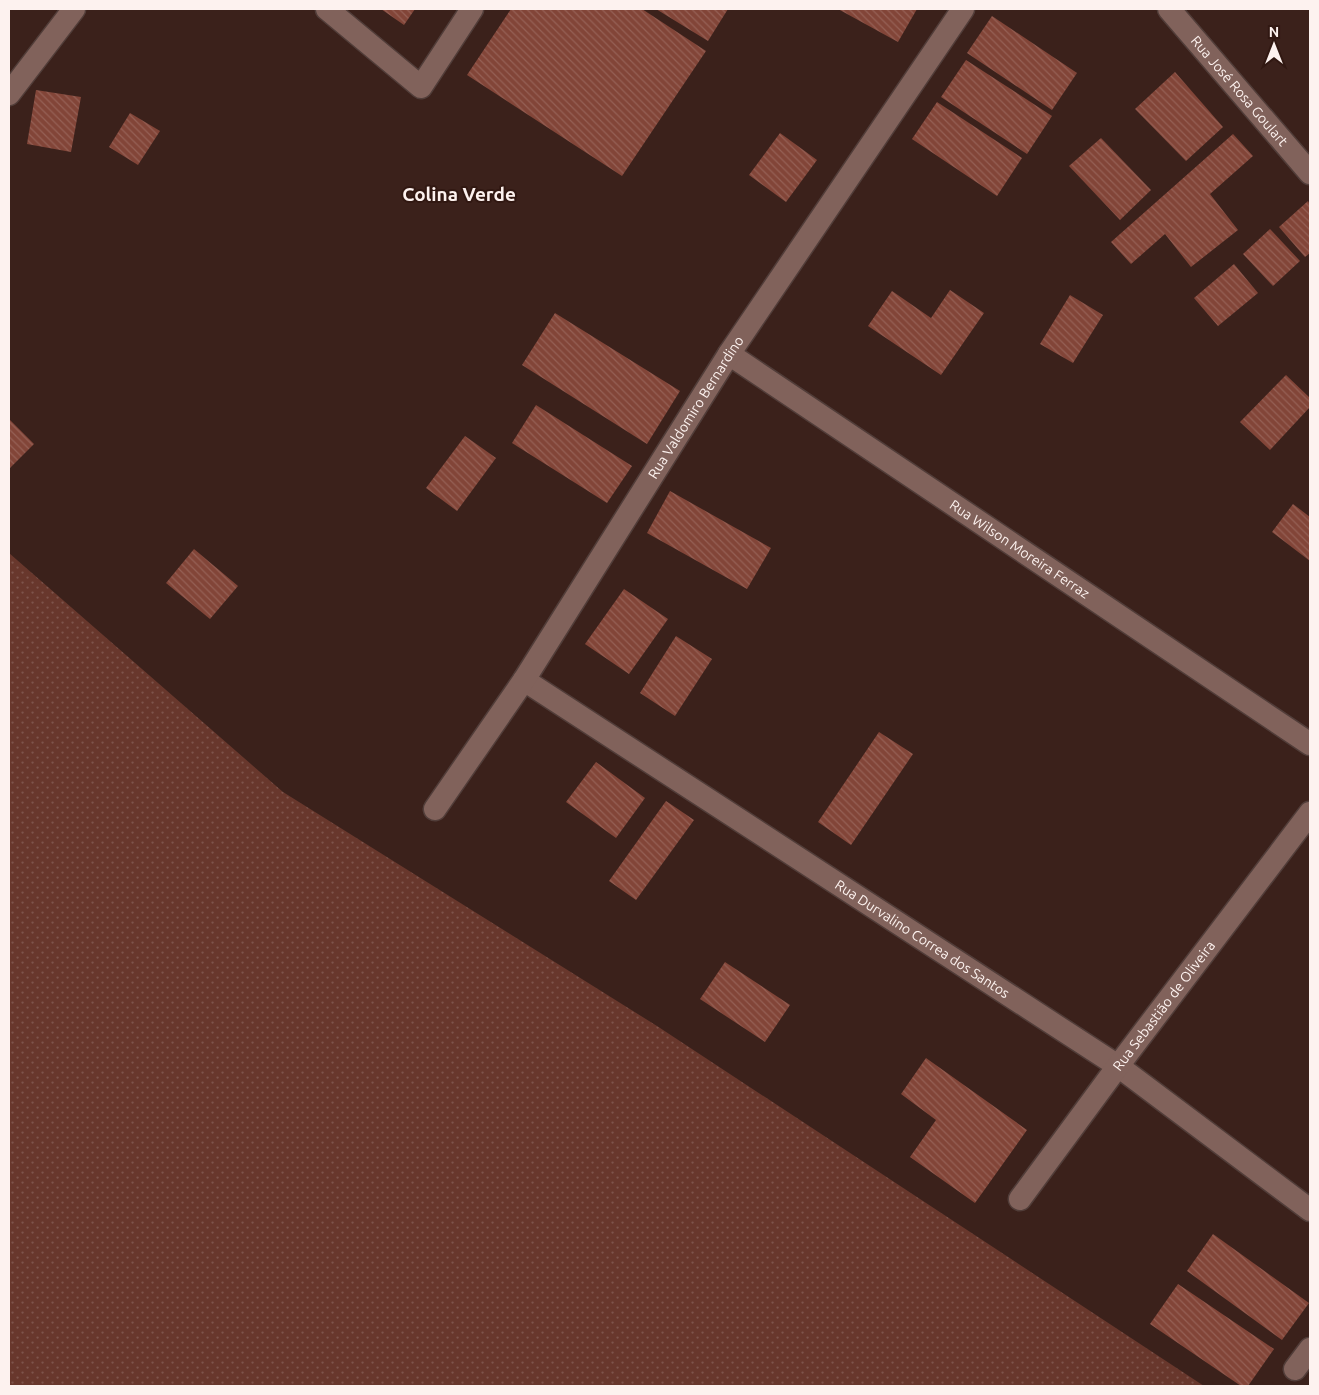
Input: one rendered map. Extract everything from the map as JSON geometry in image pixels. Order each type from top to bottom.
[{"type":"street","points":[[9,94],[74,9]]},
{"type":"street","points":[[327,9],[421,87],[472,9]]},
{"type":"street","name":"Rua Valdomiro Bernardino","points":[[436,809],[524,680],[729,354],[963,9]]},
{"type":"street","name":"Rua José Rosa Goulart","points":[[1169,9],[1310,172]]},
{"type":"street","name":"Rua Wilson Moreira Ferraz","points":[[729,354],[1310,744]]},
{"type":"street","name":"Rua Durvalino Correa dos Santos","points":[[524,680],[1118,1066],[1310,1210]]},
{"type":"street","name":"Rua Sebastião de Oliveira","points":[[1020,1199],[1118,1066],[1310,814]]},
{"type":"street","points":[[1295,1369],[1310,1350]]},
{"type":"shaded area","points":[[9,553],[283,792],[657,1026],[1204,1386],[9,1386]]},
{"type":"building","points":[[381,9],[415,9],[404,25]]},
{"type":"building","points":[[511,9],[642,9],[706,51],[622,176],[467,75]]},
{"type":"building","points":[[656,9],[728,9],[708,41]]},
{"type":"building","points":[[838,9],[917,9],[898,42]]},
{"type":"building","points":[[992,16],[1077,73],[1052,110],[967,53]]},
{"type":"building","points":[[966,60],[1052,116],[1027,154],[941,97]]},
{"type":"building","points":[[1175,72],[1223,127],[1186,161],[1135,109]]},
{"type":"building","points":[[36,90],[81,97],[71,152],[27,144]]},
{"type":"building","points":[[937,102],[1022,158],[997,196],[912,139]]},
{"type":"building","points":[[130,113],[160,131],[138,165],[109,147]]},
{"type":"building","points":[[780,133],[817,160],[786,202],[749,175]]},
{"type":"building","points":[[1233,134],[1253,156],[1210,194],[1238,230],[1191,267],[1165,234],[1131,264],[1111,242]]},
{"type":"building","points":[[1101,138],[1151,190],[1120,220],[1069,166]]},
{"type":"building","points":[[1308,201],[1310,205],[1310,253],[1305,257],[1279,227]]},
{"type":"building","points":[[1270,229],[1300,261],[1273,286],[1243,254]]},
{"type":"building","points":[[1234,264],[1258,293],[1218,326],[1194,298]]},
{"type":"building","points":[[950,290],[984,313],[941,375],[868,326],[892,291],[931,318]]},
{"type":"building","points":[[1070,295],[1103,315],[1073,363],[1040,344]]},
{"type":"building","points":[[555,313],[680,391],[647,444],[522,365]]},
{"type":"building","points":[[1286,375],[1310,398],[1310,407],[1270,450],[1240,422]]},
{"type":"building","points":[[536,405],[632,466],[607,503],[512,443]]},
{"type":"building","points":[[9,419],[34,444],[9,469]]},
{"type":"building","points":[[465,436],[496,458],[457,511],[426,488]]},
{"type":"building","points":[[670,491],[771,548],[747,589],[647,533]]},
{"type":"building","points":[[1293,504],[1310,517],[1310,561],[1272,532]]},
{"type":"building","points":[[194,549],[238,586],[210,619],[166,583]]},
{"type":"building","points":[[624,589],[668,619],[629,674],[585,644]]},
{"type":"building","points":[[676,636],[712,659],[675,716],[640,693]]},
{"type":"building","points":[[879,732],[913,754],[851,845],[818,822]]},
{"type":"building","points":[[596,762],[645,798],[616,838],[566,802]]},
{"type":"building","points":[[666,801],[694,820],[636,900],[609,881]]},
{"type":"building","points":[[725,962],[790,1005],[765,1042],[700,999]]},
{"type":"building","points":[[926,1058],[1027,1130],[975,1203],[910,1157],[936,1120],[901,1094]]},
{"type":"building","points":[[1213,1234],[1309,1303],[1282,1340],[1187,1271]]},
{"type":"building","points":[[1178,1284],[1274,1349],[1248,1386],[1241,1386],[1150,1324]]},
{"type":"district","name":"Colina Verde","points":[[459,194]]}]
